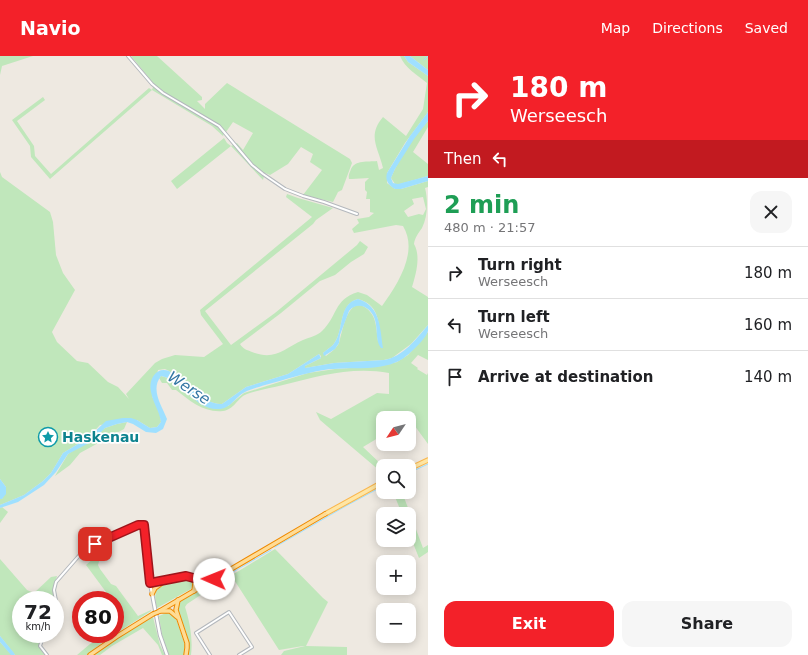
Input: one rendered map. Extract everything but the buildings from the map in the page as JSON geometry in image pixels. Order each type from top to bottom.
[{"type":"highway","points":[[90,655],[153,614],[325,514]]},
{"type":"highway","points":[[150,583],[186,576],[201,580],[214,579]]},
{"type":"highway","points":[[192,577],[194,591]]},
{"type":"highway","points":[[152,594],[155,588],[163,581]]},
{"type":"highway","points":[[178,600],[176,606],[187,643],[186,655]]},
{"type":"highway","points":[[158,612],[170,611],[174,613],[179,620]]},
{"type":"main road","points":[[416,466],[428,460]]},
{"type":"main road","points":[[325,514],[376,486]]},
{"type":"street","points":[[128,56],[152,84],[163,93],[219,126],[252,164],[263,174],[285,189],[357,214]]},
{"type":"street","points":[[54,591],[56,582],[84,550],[138,525],[144,525],[150,583],[160,635],[167,655]]},
{"type":"street","points":[[210,655],[196,633],[229,612],[252,647],[239,655]]},
{"type":"street","points":[[41,643],[40,646],[47,655]]},
{"type":"green space","points":[[0,56],[33,56],[2,66],[0,75]]},
{"type":"green space","points":[[131,56],[157,56],[202,97],[202,100],[197,101],[205,109],[205,104],[227,83],[350,159],[352,163],[342,190],[338,192],[333,202],[303,195],[322,170],[310,162],[313,154],[301,147],[288,164],[270,175],[265,173],[263,180],[231,146],[237,143],[243,150],[253,133],[233,122],[226,132],[225,131],[223,136],[212,126],[152,90],[154,84]]},
{"type":"green space","points":[[400,56],[404,56],[408,62],[428,76],[428,112],[405,143],[387,173],[387,183],[395,189],[401,189],[428,181],[428,187],[425,188],[427,203],[425,218],[414,244],[417,259],[412,287],[428,297],[428,325],[411,344],[392,358],[384,360],[334,363],[305,368],[305,366],[321,358],[319,354],[288,374],[246,387],[222,404],[216,404],[202,397],[169,371],[165,369],[158,370],[152,396],[160,414],[161,422],[157,427],[150,428],[137,420],[100,425],[88,438],[63,453],[51,473],[43,481],[24,495],[0,505],[0,499],[2,499],[6,487],[0,479],[0,172],[2,177],[50,212],[53,222],[56,255],[63,273],[75,290],[52,332],[57,342],[77,361],[88,363],[108,382],[118,387],[129,399],[126,394],[155,363],[175,355],[204,357],[223,344],[201,315],[200,310],[312,217],[286,197],[287,194],[333,208],[316,220],[205,311],[231,345],[275,313],[360,241],[368,247],[364,254],[335,275],[320,281],[240,344],[245,349],[260,354],[273,355],[279,353],[320,333],[331,320],[344,299],[358,292],[367,295],[382,306],[394,288],[404,268],[409,247],[407,236],[403,226],[396,225],[354,233],[352,229],[359,223],[357,219],[369,217],[374,213],[370,212],[370,199],[366,199],[367,192],[365,190],[365,182],[369,178],[349,179],[349,176],[353,166],[359,163],[377,161],[379,170],[383,168],[375,142],[375,136],[378,124],[383,117],[406,136],[423,109],[427,83],[412,71]],"holes":[[[423,197],[426,209],[423,215],[419,214],[408,217],[404,211],[414,204],[412,199]],[[358,299],[366,302],[375,312],[378,318],[382,346],[378,341],[374,319],[370,311],[360,305],[355,306],[350,310],[338,345],[326,356],[323,353],[333,345],[337,339],[344,312],[351,302]]]},
{"type":"green space","points":[[410,56],[428,56],[428,70]]},
{"type":"green space","points":[[149,88],[152,90],[50,179],[31,157],[30,146],[12,120],[43,97],[45,100],[17,121],[34,146],[35,156],[51,174]]},
{"type":"green space","points":[[428,121],[428,127],[413,152],[428,164],[428,176],[395,184],[391,178],[402,155]]},
{"type":"green space","points":[[224,138],[231,146],[177,189],[171,181]]},
{"type":"green space","points":[[428,332],[428,360],[418,355],[411,363],[427,375],[428,373],[428,444],[416,428],[416,411],[376,411],[376,439],[363,447],[376,459],[376,468],[320,420],[316,412],[331,419],[377,393],[389,394],[389,373],[376,371],[349,371],[309,378],[247,394],[233,406],[223,411],[203,408],[176,390],[172,390],[167,383],[162,383],[159,378],[161,376],[168,378],[205,406],[228,406],[244,393],[308,373],[335,369],[381,366],[397,362],[408,355]]},
{"type":"green space","points":[[127,422],[124,429],[80,453],[70,465],[55,476],[68,454],[105,428]]},
{"type":"green space","points":[[396,499],[405,499],[408,507],[399,507]]},
{"type":"green space","points":[[2,507],[8,512],[0,523],[0,508]]},
{"type":"green space","points":[[416,529],[423,548],[428,545],[428,552],[419,558],[415,547],[416,547]]},
{"type":"green space","points":[[95,545],[100,558],[98,565],[100,569],[111,584],[116,586],[120,591],[105,591],[86,565],[93,559],[85,551]]},
{"type":"green space","points":[[275,549],[328,602],[306,646],[347,647],[347,655],[281,655],[284,651],[305,646],[279,650],[231,575],[187,604],[185,607],[190,625],[192,643],[191,655],[187,655],[187,637],[177,608],[181,601],[230,573],[232,575]]},
{"type":"green space","points":[[0,559],[29,591],[12,591],[12,643],[41,643],[40,645],[46,655],[15,655],[0,636]]},
{"type":"green space","points":[[57,576],[53,591],[36,591],[51,577]]},
{"type":"green space","points":[[187,577],[193,582],[191,589],[157,608],[155,600],[156,593],[161,585]]},
{"type":"green space","points":[[124,597],[138,616],[151,611],[124,628]]},
{"type":"green space","points":[[166,613],[174,616],[177,621],[185,645],[184,655],[168,654],[162,635],[159,616]]},
{"type":"green space","points":[[153,617],[160,645],[165,655],[162,655],[158,645],[143,628],[124,639],[124,634]]},
{"type":"green space","points":[[0,642],[11,654],[11,655],[0,655]]},
{"type":"green space","points":[[102,643],[87,655],[77,655],[90,644]]},
{"type":"green space","points":[[110,643],[117,643],[100,655],[93,655]]},
{"type":"water","points":[[404,56],[410,56],[428,70],[428,76],[408,62]]},
{"type":"water","points":[[428,112],[428,121],[414,139],[391,178],[393,183],[398,184],[428,176],[428,181],[401,189],[395,189],[386,178],[387,173],[410,136]]},
{"type":"water","points":[[358,299],[366,302],[375,313],[380,326],[383,348],[381,348],[378,342],[376,324],[371,312],[364,307],[356,306],[349,311],[340,335],[339,343],[335,349],[324,356],[323,353],[333,345],[337,339],[347,306],[351,302]]},
{"type":"water","name":"Werse","points":[[428,325],[427,334],[420,343],[399,361],[371,368],[317,371],[265,385],[241,394],[222,409],[209,408],[195,400],[176,383],[161,376],[158,381],[157,392],[167,419],[163,429],[156,433],[146,432],[127,422],[105,428],[91,442],[68,454],[56,472],[44,485],[18,502],[0,508],[0,505],[24,495],[43,481],[51,473],[63,453],[88,438],[106,421],[131,418],[150,428],[157,427],[161,422],[150,387],[154,375],[160,370],[169,371],[209,401],[216,404],[222,404],[246,387],[288,374],[319,354],[321,358],[305,366],[305,368],[334,363],[384,360],[391,358],[409,347]]},
{"type":"water","points":[[0,479],[6,487],[6,494],[2,499],[0,499]]},
{"type":"water","points":[[0,636],[15,655],[11,655],[0,642]]},
{"type":"waterway","points":[[424,60],[428,56]]},
{"type":"waterway","points":[[416,470],[428,464]]},
{"type":"waterway","points":[[275,547],[376,490]]},
{"type":"waterway","points":[[233,572],[271,550]]},
{"type":"place","name":"Haskenau","points":[[48,437]]},
{"type":"route","points":[[95,544],[142,524],[144,525],[145,530],[150,583],[186,576],[201,580],[214,579]]}]
